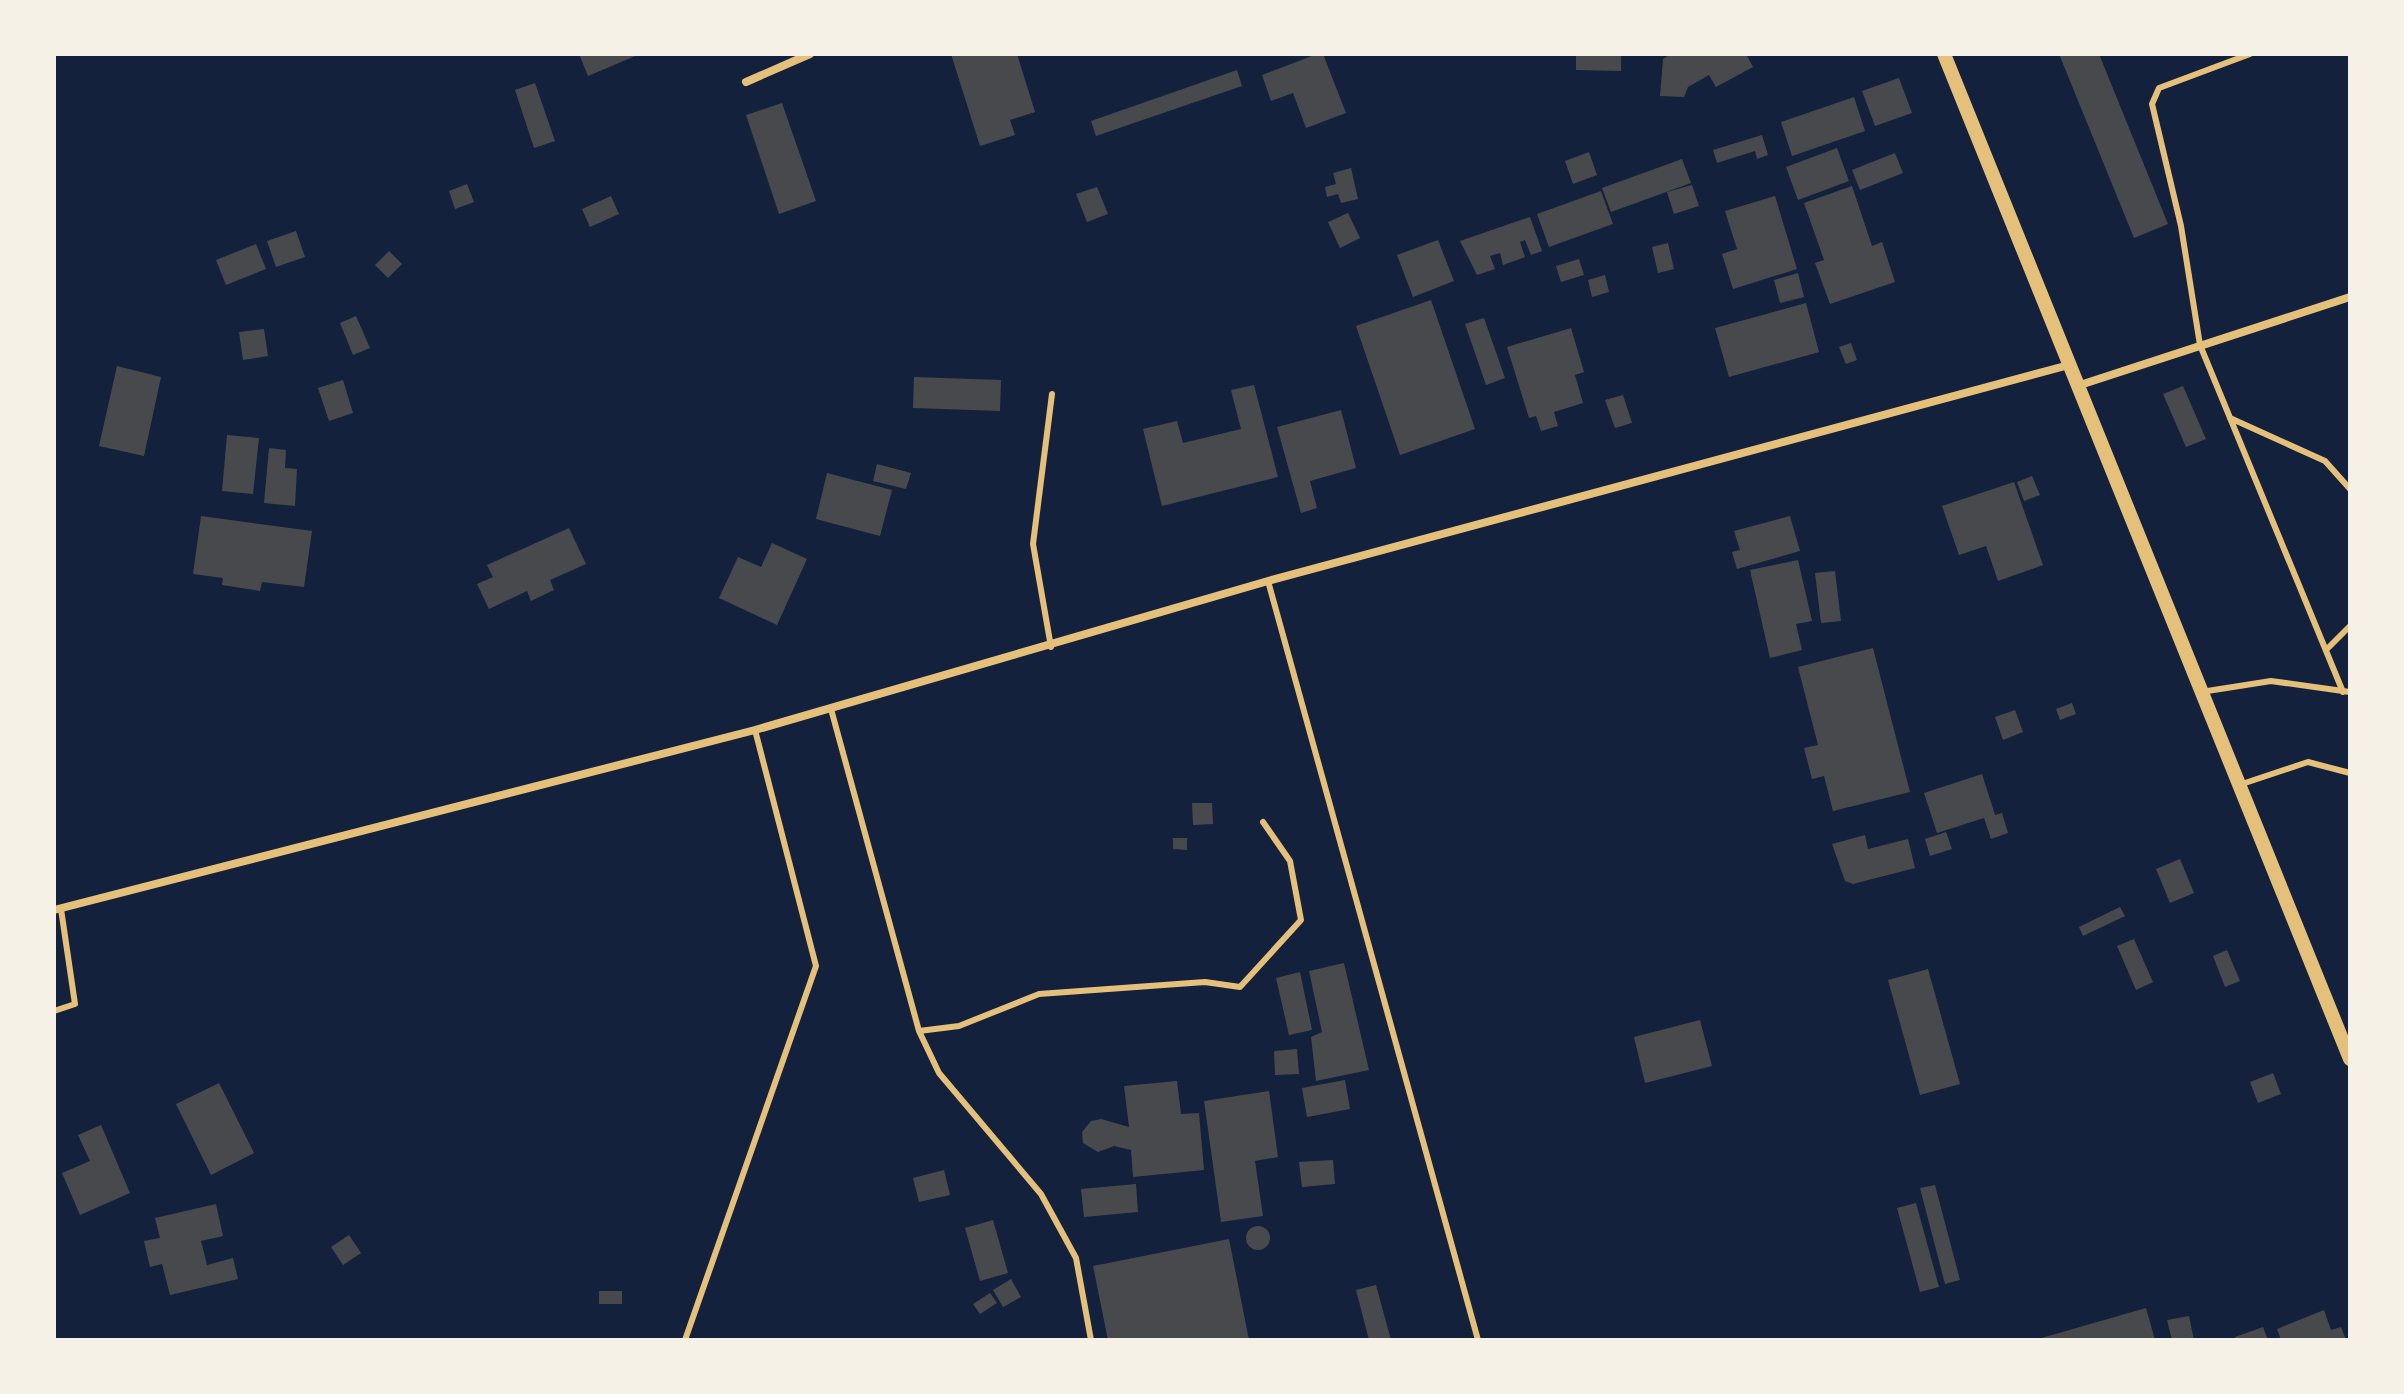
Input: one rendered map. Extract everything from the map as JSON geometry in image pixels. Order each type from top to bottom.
[{"type":"street","points":[[746,82],[810,54]]},
{"type":"street","points":[[1944,54],[2350,1059]]},
{"type":"street","points":[[2077,386],[2350,297]]},
{"type":"street","points":[[57,909],[755,730],[1051,647],[1268,581],[2069,365]]},
{"type":"lane","points":[[2250,54],[2159,88],[2153,94],[2152,104],[2181,226],[2200,345],[2346,692]]},
{"type":"lane","points":[[1051,647],[1033,544],[1052,394]]},
{"type":"lane","points":[[2230,418],[2325,461],[2350,489]]},
{"type":"lane","points":[[1268,581],[1478,1340]]},
{"type":"lane","points":[[2326,650],[2350,626]]},
{"type":"lane","points":[[2201,692],[2271,681],[2346,692]]},
{"type":"lane","points":[[831,709],[919,1031],[939,1073],[1041,1194],[1076,1258],[1091,1340]]},
{"type":"lane","points":[[685,1340],[816,966],[755,730]]},
{"type":"lane","points":[[2239,785],[2308,762],[2350,773]]},
{"type":"lane","points":[[919,1031],[959,1026],[1039,994],[1205,982],[1240,987],[1301,920],[1290,861],[1263,822]]},
{"type":"lane","points":[[54,1011],[75,1004],[57,909]]},
{"type":"building","points":[[579,54],[640,54],[588,76]]},
{"type":"building","points":[[951,54],[1017,54],[1035,112],[1010,120],[1015,135],[980,146]]},
{"type":"building","points":[[1323,54],[1346,113],[1306,128],[1293,93],[1271,101],[1262,75]]},
{"type":"building","points":[[1576,54],[1621,54],[1621,71],[1576,70]]},
{"type":"building","points":[[1671,54],[1746,54],[1753,67],[1716,87],[1709,75],[1688,87],[1684,97],[1660,96],[1663,59]]},
{"type":"building","points":[[2059,54],[2099,54],[2168,224],[2134,238]]},
{"type":"building","points":[[1237,70],[1242,86],[1096,136],[1091,121]]},
{"type":"building","points":[[1899,78],[1912,113],[1875,126],[1862,91]]},
{"type":"building","points":[[535,83],[555,141],[534,148],[515,90]]},
{"type":"building","points":[[1854,97],[1865,131],[1792,156],[1781,122]]},
{"type":"building","points":[[782,103],[816,201],[779,214],[746,115]]},
{"type":"building","points":[[1762,135],[1768,155],[1757,159],[1755,151],[1717,163],[1713,150]]},
{"type":"building","points":[[1837,148],[1849,181],[1798,200],[1786,167]]},
{"type":"building","points":[[1589,152],[1597,175],[1573,184],[1565,161]]},
{"type":"building","points":[[1895,153],[1903,173],[1860,190],[1852,170]]},
{"type":"building","points":[[1682,159],[1691,183],[1611,212],[1602,188]]},
{"type":"building","points":[[1351,168],[1358,199],[1341,203],[1338,194],[1327,197],[1325,187],[1336,184],[1333,173]]},
{"type":"building","points":[[467,184],[474,202],[455,209],[449,191]]},
{"type":"building","points":[[1692,185],[1699,206],[1674,214],[1667,192]]},
{"type":"building","points":[[1852,186],[1872,246],[1882,242],[1895,282],[1830,304],[1815,263],[1824,260],[1804,203]]},
{"type":"building","points":[[1097,187],[1108,214],[1087,222],[1076,194]]},
{"type":"building","points":[[1601,191],[1613,224],[1549,247],[1537,214]]},
{"type":"building","points":[[611,196],[619,214],[590,227],[582,209]]},
{"type":"building","points":[[1775,196],[1797,269],[1733,289],[1722,254],[1737,249],[1725,211]]},
{"type":"building","points":[[1348,213],[1360,238],[1340,248],[1328,222]]},
{"type":"building","points":[[1530,217],[1542,251],[1531,255],[1525,240],[1520,242],[1525,257],[1503,265],[1500,253],[1490,256],[1495,269],[1477,275],[1460,241]]},
{"type":"building","points":[[296,231],[305,257],[276,267],[267,241]]},
{"type":"building","points":[[1438,240],[1454,281],[1413,297],[1397,255]]},
{"type":"building","points":[[1668,243],[1674,269],[1658,273],[1652,247]]},
{"type":"building","points":[[256,244],[266,269],[226,285],[216,260]]},
{"type":"building","points":[[389,251],[402,264],[388,278],[375,265]]},
{"type":"building","points":[[1579,259],[1584,275],[1561,282],[1556,266]]},
{"type":"building","points":[[1798,273],[1804,297],[1780,303],[1774,280]]},
{"type":"building","points":[[1605,275],[1609,292],[1592,297],[1588,280]]},
{"type":"building","points":[[1431,300],[1475,429],[1400,455],[1356,326]]},
{"type":"building","points":[[1806,303],[1819,352],[1729,377],[1715,328]]},
{"type":"building","points":[[356,316],[370,348],[353,355],[340,323]]},
{"type":"building","points":[[1484,318],[1505,378],[1486,385],[1465,324]]},
{"type":"building","points":[[1571,328],[1584,372],[1575,375],[1583,403],[1554,412],[1558,426],[1541,431],[1536,416],[1529,418],[1507,347]]},
{"type":"building","points":[[264,329],[268,356],[243,360],[239,332]]},
{"type":"building","points":[[1851,343],[1857,360],[1846,364],[1839,347]]},
{"type":"building","points":[[117,366],[161,377],[144,456],[99,446]]},
{"type":"building","points":[[914,377],[1001,380],[1000,411],[913,408]]},
{"type":"building","points":[[343,380],[353,413],[329,421],[318,388]]},
{"type":"building","points":[[1254,385],[1278,477],[1162,506],[1143,429],[1177,421],[1183,443],[1241,429],[1231,390]]},
{"type":"building","points":[[2183,386],[2206,439],[2186,447],[2163,394]]},
{"type":"building","points":[[1623,395],[1632,423],[1615,428],[1605,400]]},
{"type":"building","points":[[1341,410],[1356,468],[1310,481],[1317,508],[1301,513],[1277,427]]},
{"type":"building","points":[[227,435],[259,438],[253,494],[222,491]]},
{"type":"building","points":[[269,448],[286,450],[285,468],[297,469],[295,506],[264,503]]},
{"type":"building","points":[[877,464],[911,473],[906,489],[873,481]]},
{"type":"building","points":[[827,473],[892,490],[880,536],[816,519]]},
{"type":"building","points":[[2032,476],[2040,495],[2024,501],[2017,482]]},
{"type":"building","points":[[2014,482],[2043,565],[1998,581],[1986,546],[1959,555],[1942,506]]},
{"type":"building","points":[[201,516],[312,531],[304,587],[262,582],[260,591],[222,585],[223,578],[193,574]]},
{"type":"building","points":[[1790,516],[1800,551],[1737,569],[1732,552],[1740,550],[1734,531]]},
{"type":"building","points":[[569,528],[586,564],[550,580],[554,590],[531,601],[527,591],[489,609],[477,584],[493,577],[487,565]]},
{"type":"building","points":[[772,543],[807,559],[777,625],[719,598],[738,557],[761,567]]},
{"type":"building","points":[[1798,560],[1812,621],[1796,624],[1802,650],[1770,658],[1750,570]]},
{"type":"building","points":[[1835,571],[1841,621],[1821,623],[1815,573]]},
{"type":"building","points":[[1873,648],[1910,792],[1833,811],[1824,776],[1812,779],[1804,748],[1818,745],[1798,667]]},
{"type":"building","points":[[2072,703],[2076,714],[2060,720],[2056,709]]},
{"type":"building","points":[[2015,710],[2023,732],[2003,740],[1995,717]]},
{"type":"building","points":[[1982,774],[1995,815],[2002,813],[2008,833],[1991,839],[1984,818],[1937,833],[1924,793]]},
{"type":"building","points":[[1192,803],[1212,803],[1213,824],[1193,825]]},
{"type":"building","points":[[1946,832],[1952,849],[1930,856],[1925,839]]},
{"type":"building","points":[[1865,835],[1868,849],[1908,839],[1915,868],[1853,884],[1845,881],[1832,844]]},
{"type":"building","points":[[1173,838],[1187,838],[1187,850],[1173,849]]},
{"type":"building","points":[[2180,859],[2194,893],[2170,903],[2156,869]]},
{"type":"building","points":[[2120,907],[2125,916],[2083,936],[2079,927]]},
{"type":"building","points":[[2134,939],[2153,982],[2136,990],[2117,946]]},
{"type":"building","points":[[2227,950],[2240,981],[2225,987],[2213,956]]},
{"type":"building","points":[[1344,963],[1369,1070],[1316,1081],[1311,1037],[1322,1032],[1309,971]]},
{"type":"building","points":[[1928,969],[1960,1084],[1920,1095],[1888,980]]},
{"type":"building","points":[[1300,972],[1312,1030],[1289,1035],[1276,978]]},
{"type":"building","points":[[1700,1020],[1712,1066],[1645,1083],[1634,1037]]},
{"type":"building","points":[[1297,1049],[1299,1074],[1275,1075],[1274,1051]]},
{"type":"building","points":[[2273,1073],[2281,1094],[2258,1103],[2250,1082]]},
{"type":"building","points":[[1345,1080],[1350,1109],[1307,1117],[1302,1088]]},
{"type":"building","points":[[1177,1081],[1181,1114],[1199,1113],[1204,1170],[1133,1177],[1131,1150],[1114,1146],[1098,1152],[1083,1143],[1082,1132],[1091,1121],[1101,1119],[1129,1127],[1124,1086]]},
{"type":"building","points":[[219,1083],[254,1153],[211,1175],[176,1104]]},
{"type":"building","points":[[1269,1091],[1278,1157],[1255,1161],[1263,1216],[1221,1222],[1204,1101]]},
{"type":"building","points":[[101,1125],[130,1193],[80,1215],[62,1173],[90,1161],[78,1135]]},
{"type":"building","points":[[1333,1160],[1335,1184],[1302,1187],[1299,1162]]},
{"type":"building","points":[[944,1170],[950,1195],[919,1202],[913,1178]]},
{"type":"building","points":[[1136,1184],[1138,1212],[1084,1217],[1081,1189]]},
{"type":"building","points":[[1935,1185],[1960,1280],[1945,1284],[1920,1188]]},
{"type":"building","points":[[1916,1203],[1939,1287],[1920,1292],[1897,1208]]},
{"type":"building","points":[[216,1204],[223,1236],[201,1241],[207,1265],[233,1258],[238,1279],[170,1295],[162,1264],[150,1267],[144,1241],[160,1238],[155,1218]]},
{"type":"building","points":[[993,1220],[1008,1273],[980,1281],[965,1228]]},
{"type":"building","points":[[1258,1226],[1269,1233],[1270,1238],[1263,1249],[1258,1250],[1247,1243],[1246,1238],[1253,1227]]},
{"type":"building","points":[[349,1235],[361,1253],[343,1265],[331,1247]]},
{"type":"building","points":[[1229,1239],[1249,1340],[1108,1340],[1093,1266]]},
{"type":"building","points":[[1011,1279],[1021,1297],[1003,1307],[993,1290]]},
{"type":"building","points":[[1376,1285],[1391,1340],[1369,1340],[1356,1290]]},
{"type":"building","points":[[599,1291],[622,1291],[622,1304],[599,1304]]},
{"type":"building","points":[[990,1293],[997,1303],[980,1314],[973,1304]]},
{"type":"building","points":[[2146,1308],[2155,1340],[2038,1340],[2038,1339]]},
{"type":"building","points":[[2324,1310],[2331,1330],[2341,1327],[2346,1340],[2281,1340],[2277,1329]]},
{"type":"building","points":[[2189,1316],[2194,1340],[2172,1340],[2167,1320]]},
{"type":"building","points":[[2263,1327],[2268,1340],[2236,1340],[2235,1337]]}]
